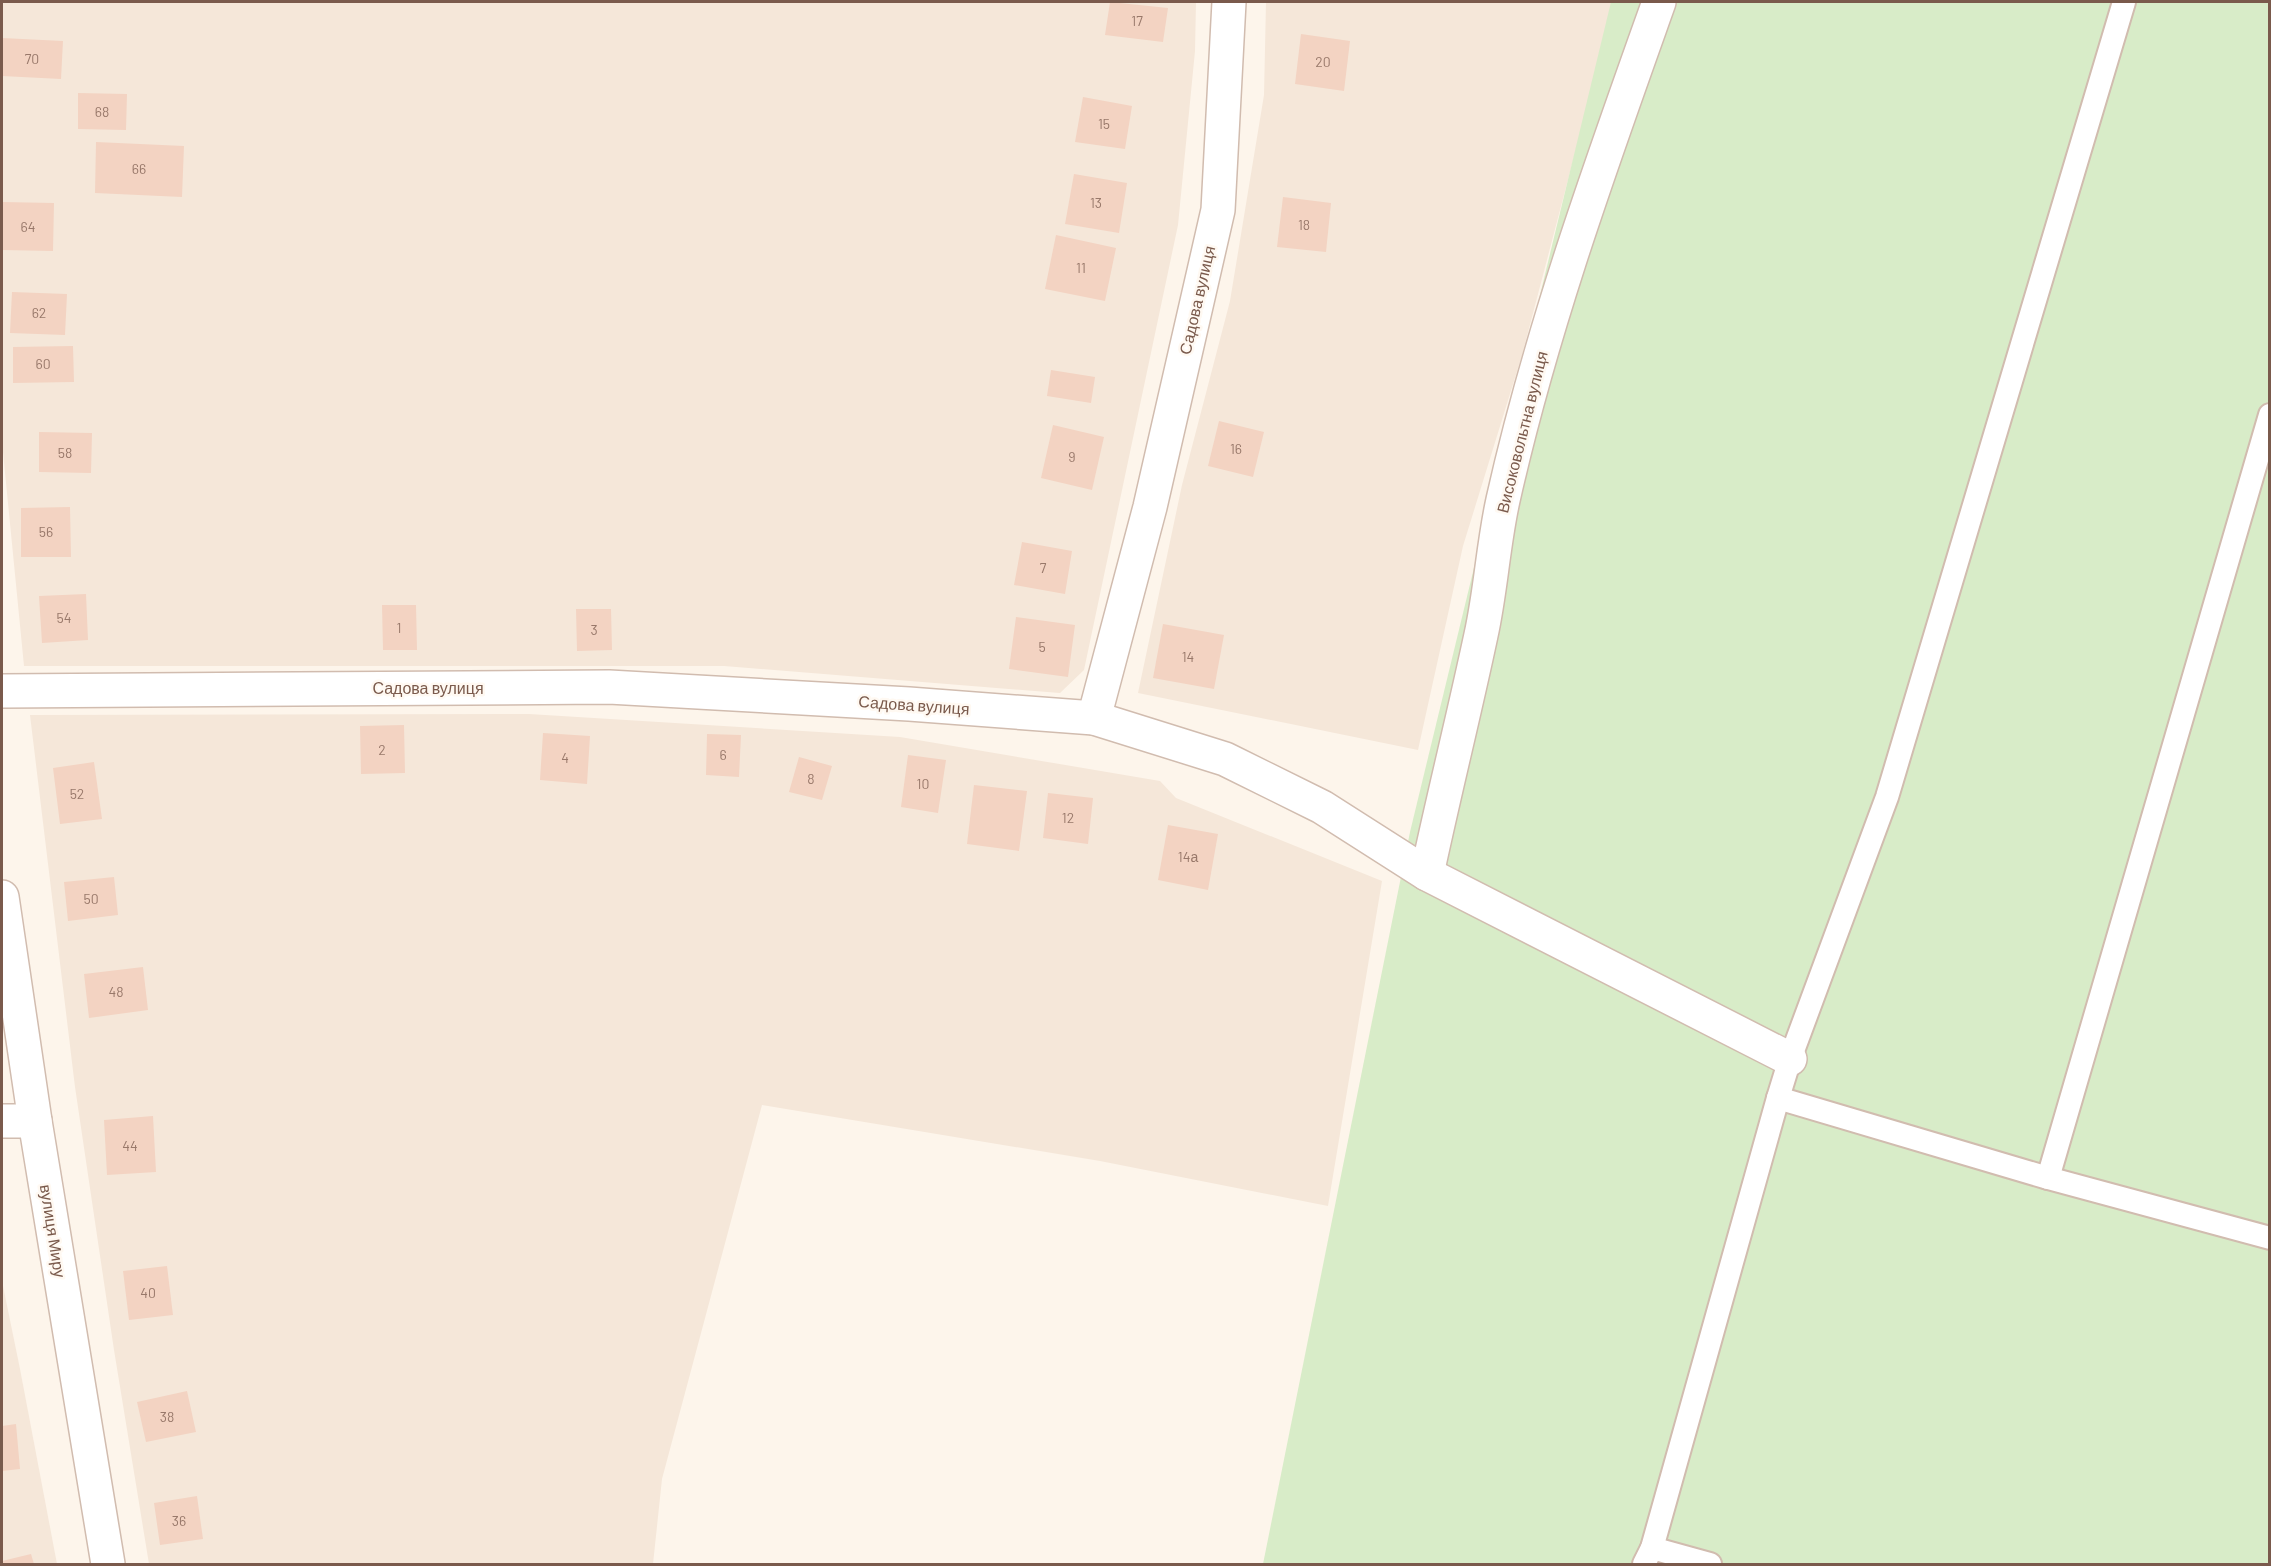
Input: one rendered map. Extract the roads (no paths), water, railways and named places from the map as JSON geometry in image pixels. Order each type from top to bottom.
[{"type":"street","name":"Садова вулиця","points":[[2,691],[609,687],[909,704],[1094,718],[1150,507],[1218,210],[1229,2]]},
{"type":"street","name":"Високовольтна вулиця","points":[[1427,874],[1482,633],[1503,501],[1536,374],[1596,183],[1659,2]]},
{"type":"street","points":[[1094,718],[1225,759],[1322,807],[1427,874],[1790,1059]]},
{"type":"street","name":"вулиця Миру","points":[[2,897],[35,1121],[108,1564]]},
{"type":"street","points":[[2,1121],[35,1121]]},
{"type":"lane","points":[[1710,1564],[1648,1556],[1778,1098],[1790,1059],[1887,797],[2124,2]]},
{"type":"lane","points":[[2048,1178],[2270,415]]},
{"type":"lane","points":[[1778,1098],[2048,1178],[2270,1238]]}]
